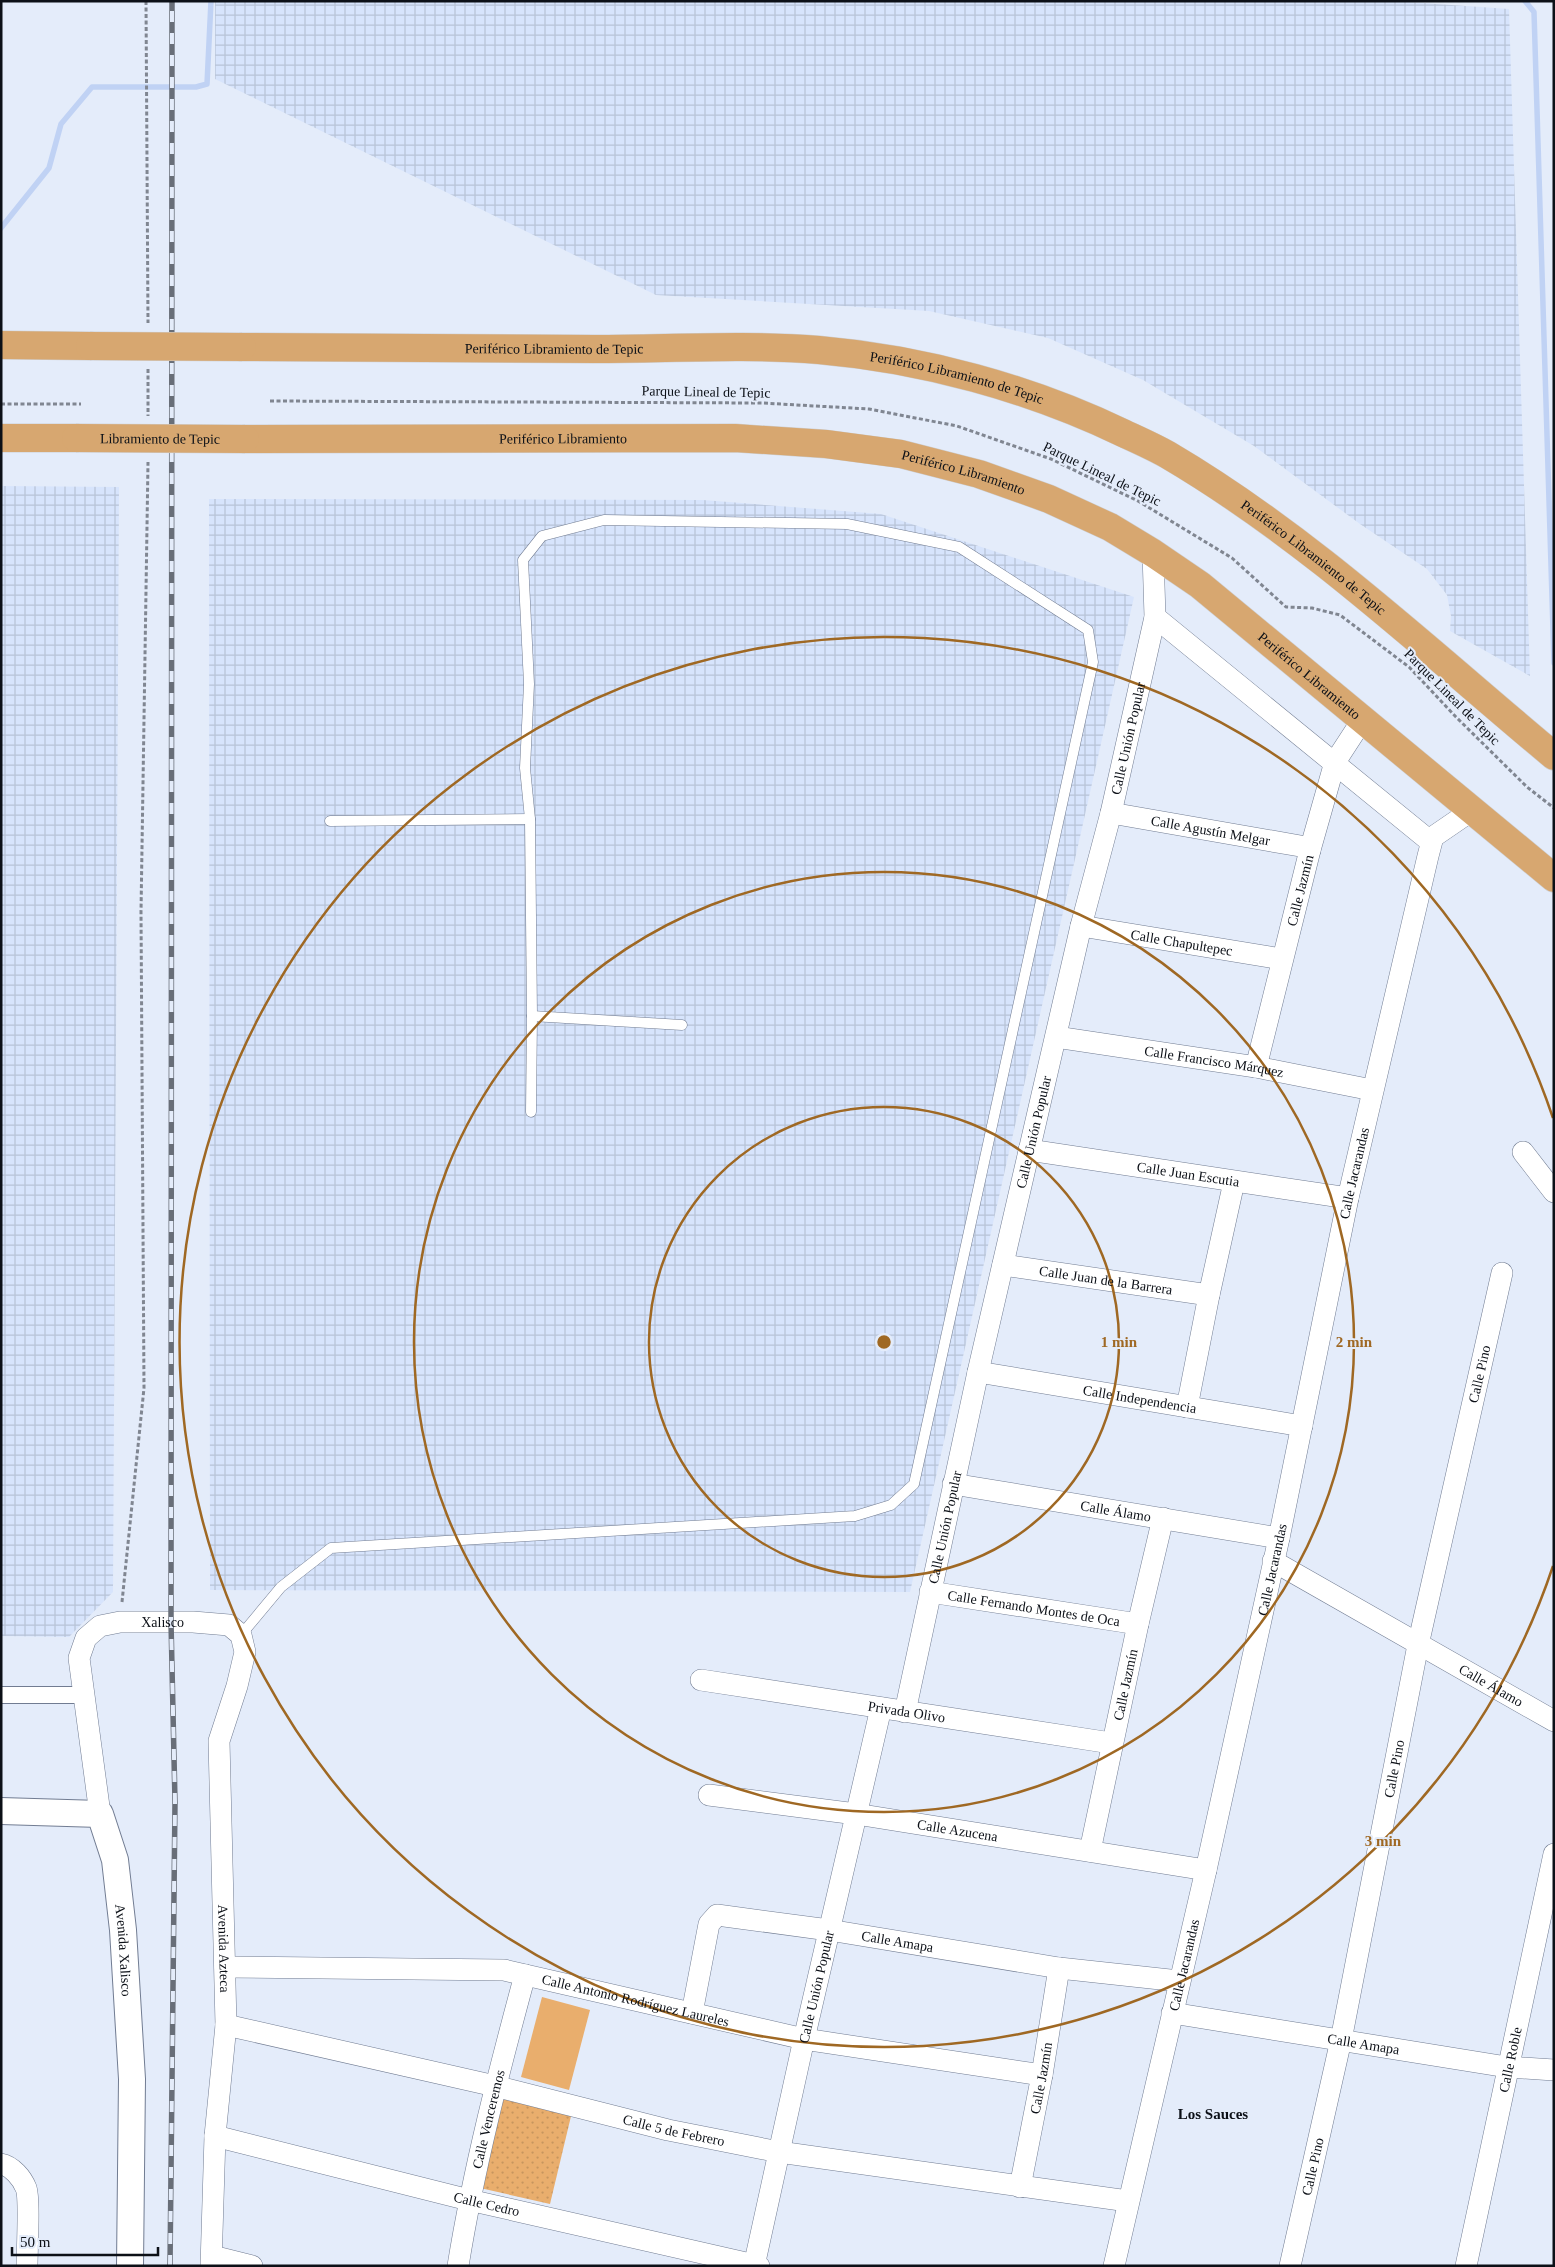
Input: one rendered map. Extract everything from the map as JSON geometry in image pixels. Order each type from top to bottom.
[{"type":"highway","name":"Periférico Libramiento de Tepic","points":[[1,345],[610,349],[740,347],[820,350],[891,360],[961,375],[1030,396],[1093,419],[1165,454],[1242,502],[1318,558],[1554,756]]},
{"type":"highway","name":"Libramiento de Tepic","points":[[1,438],[245,439]]},
{"type":"highway","name":"Periférico Libramiento","points":[[245,439],[735,438],[826,444],[882,451],[979,474],[1049,499],[1110,527],[1154,553],[1200,585],[1554,878]]},
{"type":"street","name":"Calle Unión Popular","points":[[905,1712],[978,1372],[1081,926],[1111,813],[1155,617],[1154,553]]},
{"type":"street","points":[[1155,617],[1431,842],[1433,837],[1440,831],[1471,811]]},
{"type":"street","name":"Calle Jazmín","points":[[1256,1068],[1310,850],[1335,762],[1363,719]]},
{"type":"street","name":"Calle Agustín Melgar","points":[[1111,813],[1310,850]]},
{"type":"street","name":"Calle Jacarandas","points":[[1114,2266],[1206,1870],[1302,1426],[1348,1198],[1431,842]]},
{"type":"street","name":"Calle Chapultepec","points":[[1081,926],[1282,959]]},
{"type":"street","name":"Calle Francisco Márquez","points":[[1056,1037],[1256,1068],[1372,1090]]},
{"type":"street","name":"Calle Juan Escutia","points":[[1029,1150],[1348,1198]]},
{"type":"street","points":[[1523,1152],[1554,1192]]},
{"type":"street","points":[[1188,1407],[1209,1295],[1234,1182]]},
{"type":"street","name":"Calle Juan de la Barrera","points":[[1003,1265],[1209,1295]]},
{"type":"street","name":"Calle Pino","points":[[1290,2266],[1341,2040],[1418,1645],[1502,1273]]},
{"type":"street","name":"Calle Independencia","points":[[978,1372],[1302,1426]]},
{"type":"street","name":"Calle Álamo","points":[[953,1484],[1278,1538]]},
{"type":"street","name":"Calle Jazmín","points":[[1090,1851],[1111,1743],[1163,1518]]},
{"type":"street","name":"Calle Álamo","points":[[1273,1561],[1554,1721]]},
{"type":"street","name":"Calle Fernando Montes de Oca","points":[[930,1592],[1138,1624]]},
{"type":"street","name":"Xalisco","points":[[86,1638],[100,1626],[120,1622],[209,1622],[229,1625],[241,1635]]},
{"type":"street","name":"Avenida Azteca","points":[[212,2261],[215,2136],[226,2025],[219,1741],[237,1686],[245,1652],[241,1635]]},
{"type":"street","name":"Avenida Xalisco","points":[[86,1638],[79,1658],[100,1814],[115,1860],[123,1930],[132,2079],[130,2266]]},
{"type":"street","name":"Privada Olivo","points":[[701,1680],[1111,1743]]},
{"type":"street","points":[[1,1695],[84,1695]]},
{"type":"street","name":"Calle Unión Popular","points":[[756,2266],[804,2039],[881,1708]]},
{"type":"street","name":"Calle Azucena","points":[[709,1795],[856,1814],[1206,1870]]},
{"type":"street","points":[[1,1811],[100,1814]]},
{"type":"street","name":"Calle Roble","points":[[1466,2266],[1554,1854]]},
{"type":"street","name":"Calle Amapa","points":[[692,2013],[708,1924],[717,1915],[829,1930],[1059,1968],[1179,1981]]},
{"type":"street","name":"Calle Antonio Rodríguez Laureles","points":[[225,1967],[504,1970],[804,2039],[1042,2075]]},
{"type":"street","name":"Calle Jazmín","points":[[1020,2186],[1042,2075],[1059,1968]]},
{"type":"street","name":"Calle Venceremos","points":[[458,2266],[469,2200],[495,2086],[525,1975]]},
{"type":"street","name":"Calle Amapa","points":[[1172,2013],[1507,2067],[1554,2070]]},
{"type":"street","name":"Calle 5 de Febrero","points":[[226,2025],[495,2086],[668,2130],[779,2152],[1128,2201]]},
{"type":"street","name":"Calle Cedro","points":[[215,2136],[469,2200],[756,2266]]},
{"type":"street","points":[[1,2164],[6,2165],[20,2177],[27,2189],[27,2266]]},
{"type":"street","points":[[212,2261],[252,2266]]},
{"type":"lane","points":[[241,1635],[281,1586],[331,1548],[855,1516],[891,1505],[914,1484],[1093,662],[1088,630],[959,546],[847,524],[604,520],[542,536],[522,560],[529,684],[525,768],[530,819],[531,1112]]},
{"type":"lane","points":[[330,821],[530,819]]},
{"type":"lane","points":[[532,1016],[682,1025]]},
{"type":"path","points":[[146,1],[148,324]]},
{"type":"path","points":[[148,364],[148,424]]},
{"type":"path","name":"Parque Lineal de Tepic","points":[[270,400],[762,403],[869,409],[957,426],[1051,459],[1138,501],[1232,558],[1286,607],[1312,608],[1340,615],[1409,666],[1456,717],[1521,781],[1554,808]]},
{"type":"path","points":[[1,404],[81,404]]},
{"type":"path","points":[[120,1622],[144,1388],[141,912],[148,454]]},
{"type":"shaded area","points":[[215,1],[1394,1],[1509,9],[1530,676],[1450,631],[1451,616],[1447,595],[1427,569],[1360,524],[1254,446],[1143,380],[1048,338],[929,311],[656,295],[215,79]]},
{"type":"shaded area","points":[[1,486],[119,487],[113,1592],[69,1637],[1,1636]]},
{"type":"shaded area","points":[[209,499],[703,500],[881,514],[1134,597],[910,1592],[210,1590]]},
{"type":"shaded area","points":[[542,1997],[590,2010],[569,2090],[521,2077]]},
{"type":"shaded area","points":[[501,2095],[572,2112],[550,2204],[480,2188]]},
{"type":"waterway","points":[[1,228],[49,168],[61,124],[92,87],[196,87],[207,84],[211,1]]},
{"type":"waterway","points":[[1525,1],[1534,12],[1554,663]]},
{"type":"railway","points":[[170,2266],[175,1802],[171,1622],[172,1]]},
{"type":"district","name":"Los Sauces","points":[[1213,2114]]}]
